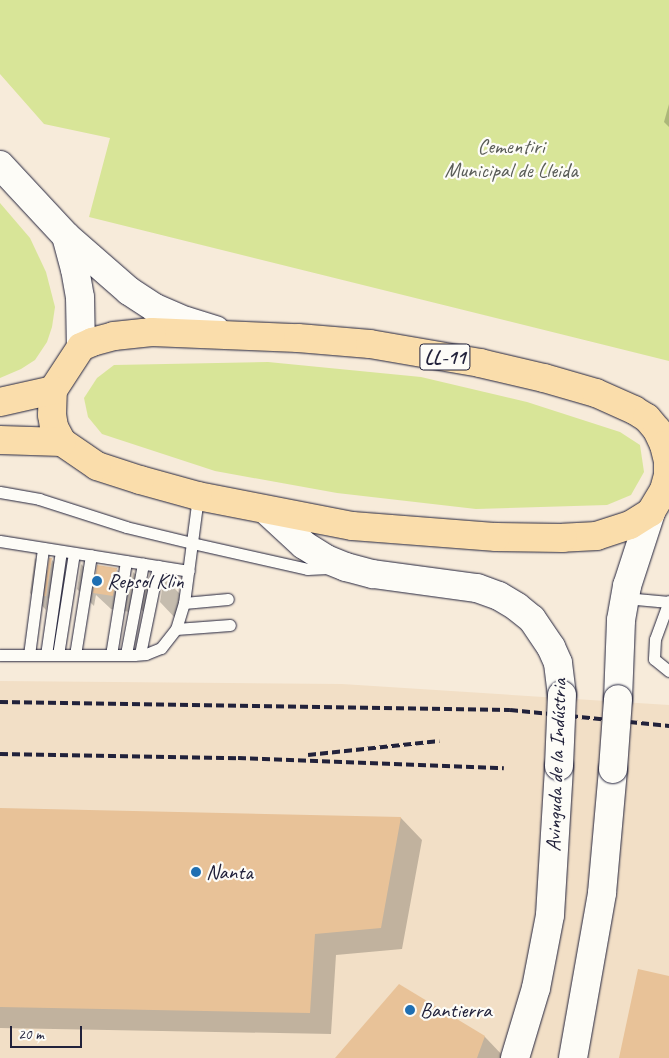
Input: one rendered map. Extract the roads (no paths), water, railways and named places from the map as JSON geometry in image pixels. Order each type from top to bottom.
[{"type":"main road","points":[[0,165],[66,236],[116,281],[155,308],[186,322],[234,335]]},
{"type":"main road","points":[[66,236],[75,269],[80,298],[81,347],[53,390],[52,415],[54,427],[62,442],[97,466],[198,496],[267,511],[352,526],[411,531],[563,538],[597,536],[630,525],[659,506]]},
{"type":"main road","name":"LL-11","points":[[81,347],[114,336],[152,332],[234,335],[370,344],[480,363],[544,378],[596,393],[658,421],[657,430],[664,445],[668,461],[668,475],[659,506]]},
{"type":"main road","points":[[0,402],[53,390]]},
{"type":"main road","points":[[0,440],[62,442]]},
{"type":"main road","points":[[573,1058],[602,893],[618,699],[621,620],[625,598],[659,506]]},
{"type":"main road","name":"Avinguda de la Indústria","points":[[267,511],[304,545],[326,559],[346,567],[373,574],[477,588],[499,596],[517,607],[532,620],[552,648],[558,663],[562,695],[550,915],[536,988],[515,1058]]},
{"type":"lane","points":[[0,492],[40,498],[126,527],[308,569],[346,567]]},
{"type":"lane","points":[[0,655],[140,654],[161,648],[176,629],[184,602],[198,496]]},
{"type":"lane","points":[[0,541],[189,571]]},
{"type":"lane","points":[[29,655],[43,548]]},
{"type":"lane","points":[[46,655],[61,551]]},
{"type":"lane","points":[[58,655],[74,553]]},
{"type":"lane","points":[[75,655],[91,556]]},
{"type":"lane","points":[[111,655],[126,561]]},
{"type":"lane","points":[[126,654],[143,564]]},
{"type":"lane","points":[[140,654],[158,566]]},
{"type":"lane","points":[[625,598],[669,602],[655,639],[654,659],[669,671]]},
{"type":"lane","points":[[184,602],[228,599]]},
{"type":"lane","points":[[176,629],[230,625]]},
{"type":"railway","points":[[0,702],[510,710],[669,726]]},
{"type":"railway","points":[[308,755],[439,741]]},
{"type":"railway","points":[[0,754],[238,758],[504,768]]},
{"type":"place","name":"Repsol Klin","points":[[97,581]]},
{"type":"place","name":"Nanta","points":[[196,872]]},
{"type":"place","name":"Bantierra","points":[[410,1010]]},
{"type":"park label","name":"Cementiri Municipal de Lleida","points":[[511,158]]}]
